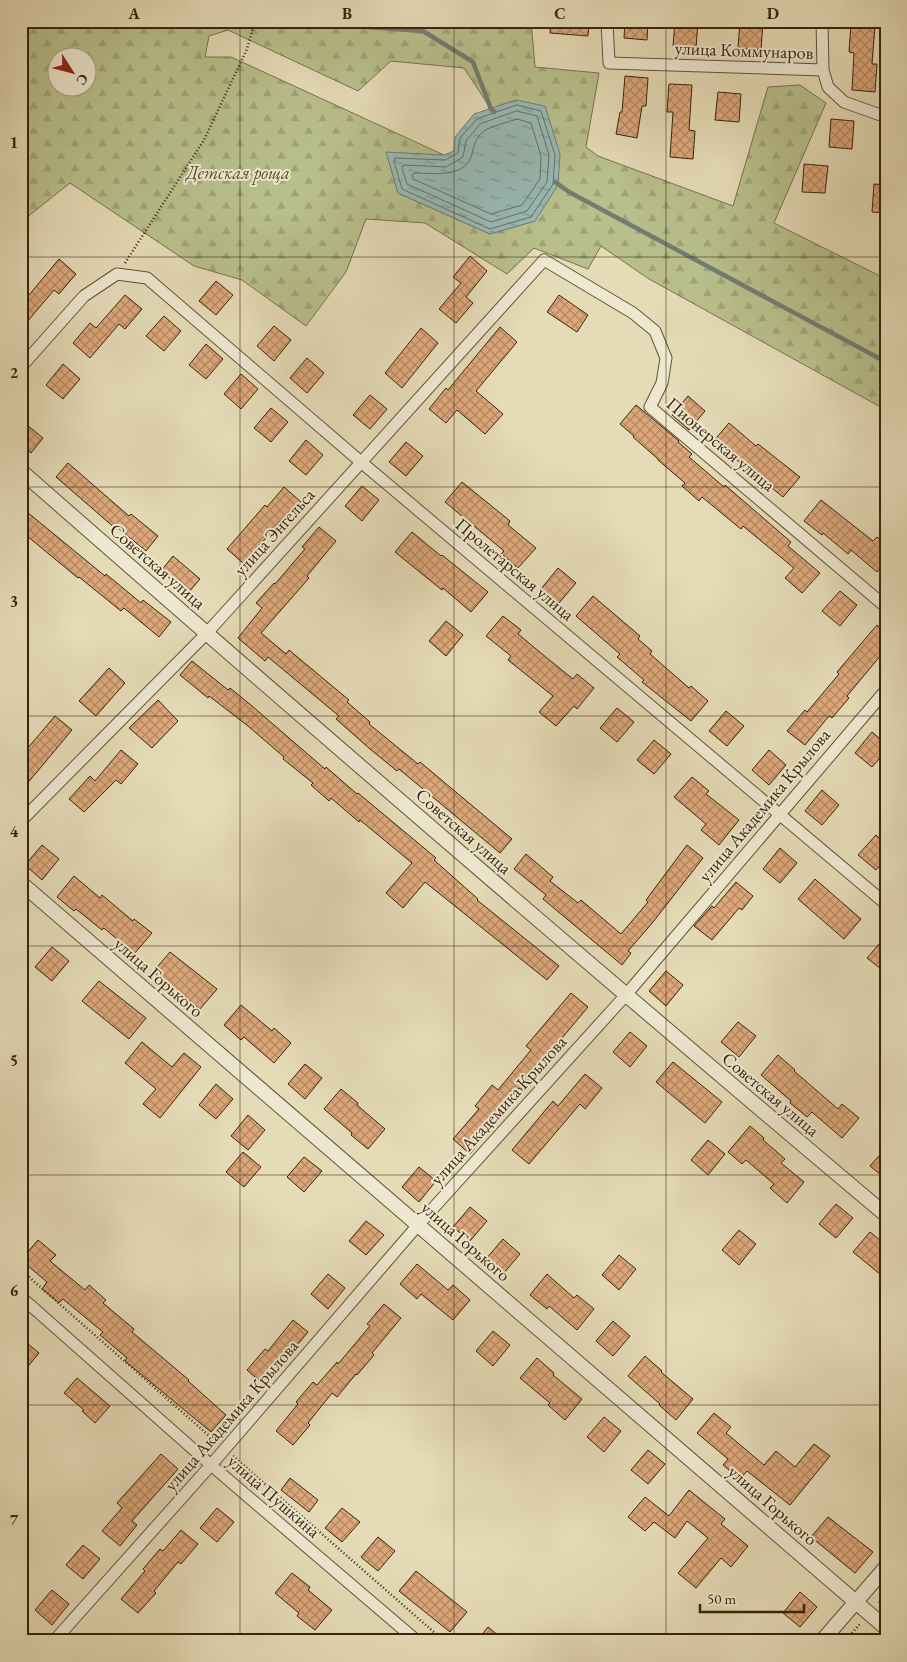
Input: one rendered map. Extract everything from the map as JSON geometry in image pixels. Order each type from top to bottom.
[{"type":"street","name":"улица Коммунаров","points":[[606,21],[609,63],[823,70],[828,87],[844,102],[886,117]]},
{"type":"street","points":[[822,21],[823,70]]},
{"type":"street","name":"улица Энгельса","points":[[21,821],[206,634],[544,260]]},
{"type":"street","name":"Пионерская улица","points":[[544,260],[633,313],[655,331],[666,358],[662,383],[650,406],[886,607]]},
{"type":"street","points":[[21,367],[84,296],[117,274]]},
{"type":"street","name":"Пролетарская улица","points":[[117,274],[147,278],[361,462],[886,904]]},
{"type":"street","name":"Советская улица","points":[[21,471],[206,634],[625,996],[886,1215]]},
{"type":"street","name":"улица Академика Крылова","points":[[54,1641],[211,1465],[418,1225],[625,996],[886,690]]},
{"type":"street","name":"улица Горького","points":[[21,883],[886,1628]]},
{"type":"street","name":"улица Пушкина","points":[[21,1297],[211,1465],[417,1641]]},
{"type":"street","points":[[822,1641],[886,1567]]},
{"type":"path","points":[[117,274],[204,140],[246,49],[255,21]]},
{"type":"green space","name":"Детская роща","points":[[21,21],[531,21],[535,67],[599,73],[586,147],[598,156],[733,206],[768,87],[800,85],[826,103],[774,223],[886,279],[886,410],[649,279],[601,246],[588,269],[534,248],[507,274],[425,223],[366,219],[346,272],[306,326],[242,280],[194,266],[70,183],[21,222]],"holes":[[[228,30],[358,91],[391,61],[464,68],[491,109],[516,100],[534,221],[490,234],[398,193],[387,153],[444,155],[231,57],[205,57],[209,36]]]},
{"type":"water","points":[[516,100],[545,106],[560,154],[558,185],[535,221],[490,234],[398,193],[386,152],[444,155],[454,151],[455,137],[474,114]]},
{"type":"building","points":[[551,21],[589,21],[588,36],[550,33]]},
{"type":"building","points":[[625,21],[648,21],[647,40],[624,38]]},
{"type":"building","points":[[675,21],[698,21],[696,48],[673,46]]},
{"type":"building","points":[[740,21],[763,22],[761,50],[738,48]]},
{"type":"building","points":[[851,24],[875,26],[872,64],[877,64],[875,92],[852,90],[854,53],[849,52]]},
{"type":"building","points":[[625,76],[648,78],[646,106],[642,106],[637,138],[616,134],[620,112],[622,112]]},
{"type":"building","points":[[669,84],[692,85],[689,130],[695,131],[693,159],[670,157],[673,112],[667,112]]},
{"type":"building","points":[[718,92],[741,94],[739,122],[715,120]]},
{"type":"building","points":[[831,119],[854,121],[852,149],[829,147]]},
{"type":"building","points":[[804,164],[828,166],[825,193],[802,192]]},
{"type":"building","points":[[874,184],[886,185],[886,213],[872,212]]},
{"type":"building","points":[[470,256],[487,271],[466,297],[473,303],[456,323],[439,309],[461,283],[453,277]]},
{"type":"building","points":[[59,259],[76,274],[59,294],[54,290],[21,329],[21,288],[29,295]]},
{"type":"building","points":[[216,281],[233,295],[216,315],[199,301]]},
{"type":"building","points":[[125,295],[142,309],[125,329],[119,324],[90,358],[73,343],[90,323],[96,328]]},
{"type":"building","points":[[559,295],[588,315],[577,332],[547,312]]},
{"type":"building","points":[[164,316],[181,331],[164,351],[146,336]]},
{"type":"building","points":[[274,326],[291,340],[274,361],[257,346]]},
{"type":"building","points":[[500,327],[517,342],[476,391],[503,414],[485,434],[457,410],[446,423],[429,409],[446,388],[448,390]]},
{"type":"building","points":[[421,328],[438,343],[402,388],[385,373]]},
{"type":"building","points":[[206,344],[223,359],[206,379],[189,365]]},
{"type":"building","points":[[307,358],[324,373],[307,393],[290,378]]},
{"type":"building","points":[[63,364],[80,379],[63,399],[46,385]]},
{"type":"building","points":[[241,374],[258,389],[241,409],[224,394]]},
{"type":"building","points":[[370,395],[387,409],[370,429],[353,415]]},
{"type":"building","points":[[688,396],[705,411],[689,430],[672,415]]},
{"type":"building","points":[[636,405],[679,441],[692,454],[689,457],[724,487],[725,485],[791,542],[788,546],[820,573],[802,593],[785,578],[794,568],[743,526],[741,529],[702,497],[699,501],[682,486],[685,483],[620,424]]},
{"type":"building","points":[[271,408],[288,422],[271,442],[254,428]]},
{"type":"building","points":[[21,420],[43,438],[31,453],[21,444]]},
{"type":"building","points":[[729,423],[756,446],[758,444],[800,477],[783,497],[731,455],[729,458],[712,443]]},
{"type":"building","points":[[306,440],[323,455],[306,475],[289,461]]},
{"type":"building","points":[[406,442],[423,456],[406,476],[389,462]]},
{"type":"building","points":[[68,463],[129,516],[131,514],[158,536],[146,551],[118,528],[116,529],[56,477]]},
{"type":"building","points":[[462,482],[510,521],[508,525],[536,548],[518,568],[501,554],[504,551],[445,502]]},
{"type":"building","points":[[362,486],[379,500],[362,521],[345,506]]},
{"type":"building","points":[[284,487],[301,502],[284,522],[281,520],[244,564],[227,549],[265,505],[267,507]]},
{"type":"building","points":[[821,500],[873,541],[877,537],[886,545],[886,561],[877,572],[851,550],[848,554],[823,533],[822,535],[804,521]]},
{"type":"building","points":[[21,507],[105,576],[106,574],[141,603],[143,600],[171,622],[159,637],[124,608],[121,611],[78,578],[21,531]]},
{"type":"building","points":[[319,527],[336,541],[307,576],[309,578],[261,633],[286,654],[289,650],[349,700],[347,702],[370,722],[369,724],[418,764],[420,762],[512,839],[500,853],[399,769],[397,771],[370,749],[336,719],[339,716],[268,657],[265,661],[238,638],[262,608],[256,603],[305,549],[302,547]]},
{"type":"building","points":[[412,532],[488,592],[471,612],[395,552]]},
{"type":"building","points":[[173,556],[200,579],[188,593],[161,571]]},
{"type":"building","points":[[558,568],[576,583],[559,603],[541,589]]},
{"type":"building","points":[[840,591],[857,605],[840,626],[822,611]]},
{"type":"building","points":[[593,596],[640,636],[638,639],[652,651],[650,654],[689,688],[691,686],[708,701],[691,721],[642,682],[644,680],[617,657],[620,654],[576,616]]},
{"type":"building","points":[[503,616],[521,630],[518,634],[573,679],[577,674],[594,688],[577,709],[574,706],[556,726],[539,712],[553,696],[508,660],[511,656],[486,636]]},
{"type":"building","points":[[446,621],[463,635],[446,656],[429,641]]},
{"type":"building","points":[[877,625],[886,633],[886,649],[847,696],[849,698],[832,718],[829,716],[805,745],[787,731],[805,710],[807,712],[839,674],[837,672]]},
{"type":"building","points":[[192,661],[228,690],[230,688],[325,769],[326,767],[358,793],[436,858],[434,860],[477,900],[559,966],[547,980],[425,882],[403,908],[386,893],[412,863],[331,798],[329,801],[311,785],[313,783],[283,759],[284,757],[248,726],[209,696],[208,698],[180,675]]},
{"type":"building","points":[[109,668],[125,683],[96,716],[79,701]]},
{"type":"building","points":[[158,700],[178,721],[152,748],[129,728]]},
{"type":"building","points":[[617,708],[634,722],[617,742],[600,728]]},
{"type":"building","points":[[726,711],[744,726],[727,746],[709,731]]},
{"type":"building","points":[[55,716],[72,730],[21,791],[21,756]]},
{"type":"building","points":[[872,732],[886,744],[886,751],[872,767],[855,753]]},
{"type":"building","points":[[654,740],[671,754],[654,774],[637,760]]},
{"type":"building","points":[[121,750],[138,764],[121,784],[116,780],[84,812],[69,799],[90,776],[95,781]]},
{"type":"building","points":[[769,750],[786,765],[769,785],[752,770]]},
{"type":"building","points":[[692,777],[709,791],[706,794],[739,820],[719,845],[701,830],[706,824],[674,797]]},
{"type":"building","points":[[822,790],[839,805],[822,825],[805,811]]},
{"type":"building","points":[[876,835],[886,844],[886,858],[876,870],[858,855]]},
{"type":"building","points":[[42,845],[59,859],[42,880],[25,865]]},
{"type":"building","points":[[687,845],[703,858],[628,951],[631,953],[622,965],[543,899],[546,895],[514,869],[526,854],[553,877],[550,881],[578,903],[581,900],[621,934],[648,902],[646,900]]},
{"type":"building","points":[[780,848],[797,863],[780,883],[763,869]]},
{"type":"building","points":[[74,876],[100,898],[102,895],[133,921],[134,919],[152,933],[134,954],[104,928],[102,930],[76,909],[74,911],[57,897]]},
{"type":"building","points":[[815,879],[861,919],[844,939],[798,899]]},
{"type":"building","points":[[736,882],[753,896],[742,910],[739,908],[712,940],[694,926],[712,906],[714,908]]},
{"type":"building","points":[[886,936],[886,973],[867,958]]},
{"type":"building","points":[[52,947],[69,961],[52,981],[35,967]]},
{"type":"building","points":[[170,952],[217,989],[200,1009],[153,972]]},
{"type":"building","points":[[666,971],[683,985],[666,1006],[649,991]]},
{"type":"building","points":[[99,981],[146,1018],[129,1039],[82,1001]]},
{"type":"building","points":[[571,993],[588,1007],[537,1068],[542,1072],[525,1092],[519,1088],[484,1130],[487,1133],[470,1154],[453,1139],[479,1109],[475,1106],[492,1085],[498,1090],[531,1050],[526,1046]]},
{"type":"building","points":[[241,1005],[272,1031],[274,1028],[291,1043],[274,1063],[244,1037],[241,1040],[224,1025]]},
{"type":"building","points":[[738,1022],[756,1036],[739,1057],[721,1042]]},
{"type":"building","points":[[630,1032],[647,1046],[630,1067],[613,1052]]},
{"type":"building","points":[[142,1042],[172,1067],[184,1053],[201,1067],[160,1118],[143,1104],[156,1089],[125,1063]]},
{"type":"building","points":[[778,1055],[838,1109],[842,1104],[859,1118],[842,1138],[812,1112],[807,1117],[761,1075]]},
{"type":"building","points":[[673,1062],[722,1102],[705,1123],[656,1082]]},
{"type":"building","points":[[305,1064],[322,1078],[305,1099],[288,1084]]},
{"type":"building","points":[[585,1074],[602,1088],[585,1109],[580,1104],[529,1164],[512,1150],[553,1101],[558,1106]]},
{"type":"building","points":[[216,1084],[233,1099],[216,1119],[199,1105]]},
{"type":"building","points":[[341,1089],[385,1129],[368,1149],[324,1109]]},
{"type":"building","points":[[248,1115],[265,1130],[248,1150],[231,1136]]},
{"type":"building","points":[[750,1126],[785,1159],[781,1163],[804,1182],[787,1203],[770,1188],[774,1184],[746,1160],[742,1164],[728,1152]]},
{"type":"building","points":[[708,1140],[725,1154],[708,1175],[691,1160]]},
{"type":"building","points":[[886,1148],[886,1179],[870,1166]]},
{"type":"building","points":[[243,1152],[261,1167],[244,1187],[226,1172]]},
{"type":"building","points":[[304,1157],[322,1171],[304,1192],[287,1177]]},
{"type":"building","points":[[419,1167],[436,1181],[419,1202],[402,1187]]},
{"type":"building","points":[[836,1204],[853,1218],[836,1238],[819,1224]]},
{"type":"building","points":[[470,1207],[487,1221],[470,1241],[453,1227]]},
{"type":"building","points":[[366,1221],[384,1235],[366,1255],[349,1241]]},
{"type":"building","points":[[739,1230],[756,1244],[739,1265],[722,1250]]},
{"type":"building","points":[[870,1232],[886,1245],[886,1279],[853,1252]]},
{"type":"building","points":[[503,1239],[520,1254],[503,1274],[486,1259]]},
{"type":"building","points":[[38,1240],[56,1255],[50,1261],[85,1290],[89,1285],[106,1300],[103,1303],[134,1329],[132,1332],[189,1380],[226,1415],[211,1432],[125,1361],[127,1358],[100,1335],[103,1332],[63,1299],[59,1303],[42,1289],[47,1282],[21,1260]]},
{"type":"building","points":[[619,1255],[636,1269],[619,1290],[602,1275]]},
{"type":"building","points":[[417,1264],[448,1290],[453,1285],[470,1300],[453,1320],[421,1294],[417,1299],[400,1284]]},
{"type":"building","points":[[328,1274],[345,1288],[328,1309],[311,1294]]},
{"type":"building","points":[[547,1274],[574,1298],[577,1295],[594,1309],[577,1330],[549,1306],[547,1309],[530,1295]]},
{"type":"building","points":[[384,1304],[401,1318],[372,1353],[374,1355],[337,1397],[332,1393],[308,1423],[310,1425],[293,1445],[276,1431],[298,1404],[296,1402],[313,1382],[317,1385],[337,1362],[338,1364],[370,1326],[367,1324]]},
{"type":"building","points":[[293,1320],[308,1332],[264,1385],[247,1370],[265,1349],[268,1351]]},
{"type":"building","points":[[613,1321],[630,1336],[613,1356],[596,1341]]},
{"type":"building","points":[[493,1331],[510,1345],[493,1366],[476,1351]]},
{"type":"building","points":[[21,1338],[39,1353],[21,1375]]},
{"type":"building","points":[[645,1356],[693,1399],[676,1420],[628,1376]]},
{"type":"building","points":[[537,1358],[554,1373],[553,1375],[582,1399],[565,1420],[548,1405],[550,1403],[520,1378]]},
{"type":"building","points":[[77,1378],[110,1406],[95,1423],[82,1411],[84,1410],[64,1393]]},
{"type":"building","points":[[714,1413],[731,1427],[726,1433],[764,1465],[776,1451],[795,1467],[814,1444],[830,1456],[790,1505],[747,1471],[740,1479],[723,1465],[728,1459],[697,1433]]},
{"type":"building","points":[[604,1417],[621,1431],[604,1452],[587,1437]]},
{"type":"building","points":[[648,1450],[665,1464],[648,1484],[631,1470]]},
{"type":"building","points":[[161,1454],[178,1469],[132,1521],[137,1525],[120,1546],[102,1531],[122,1508],[117,1503]]},
{"type":"building","points":[[290,1478],[318,1500],[309,1512],[281,1490]]},
{"type":"building","points":[[689,1490],[725,1519],[721,1524],[748,1546],[731,1567],[721,1558],[696,1588],[678,1573],[708,1538],[687,1521],[675,1538],[654,1522],[645,1531],[628,1517],[645,1497],[669,1516]]},
{"type":"building","points":[[217,1508],[234,1522],[217,1542],[200,1528]]},
{"type":"building","points":[[342,1508],[360,1522],[342,1542],[325,1528]]},
{"type":"building","points":[[828,1517],[873,1552],[855,1573],[811,1537]]},
{"type":"building","points":[[181,1530],[198,1544],[181,1564],[178,1562],[154,1591],[156,1593],[138,1613],[121,1599],[145,1571],[143,1569],[160,1549],[163,1551]]},
{"type":"building","points":[[378,1537],[395,1551],[378,1571],[361,1557]]},
{"type":"building","points":[[83,1545],[100,1559],[83,1579],[66,1565]]},
{"type":"building","points":[[416,1571],[467,1612],[450,1632],[399,1591]]},
{"type":"building","points":[[292,1573],[310,1587],[308,1590],[332,1610],[315,1630],[297,1616],[299,1613],[275,1593]]},
{"type":"building","points":[[52,1590],[69,1604],[52,1625],[35,1610]]},
{"type":"building","points":[[800,1592],[817,1607],[800,1627],[783,1613]]},
{"type":"building","points":[[488,1627],[505,1641],[477,1641]]},
{"type":"waterway","points":[[280,21],[423,31],[473,62],[491,109],[494,112]]},
{"type":"waterway","points":[[555,182],[569,192],[886,362]]}]
